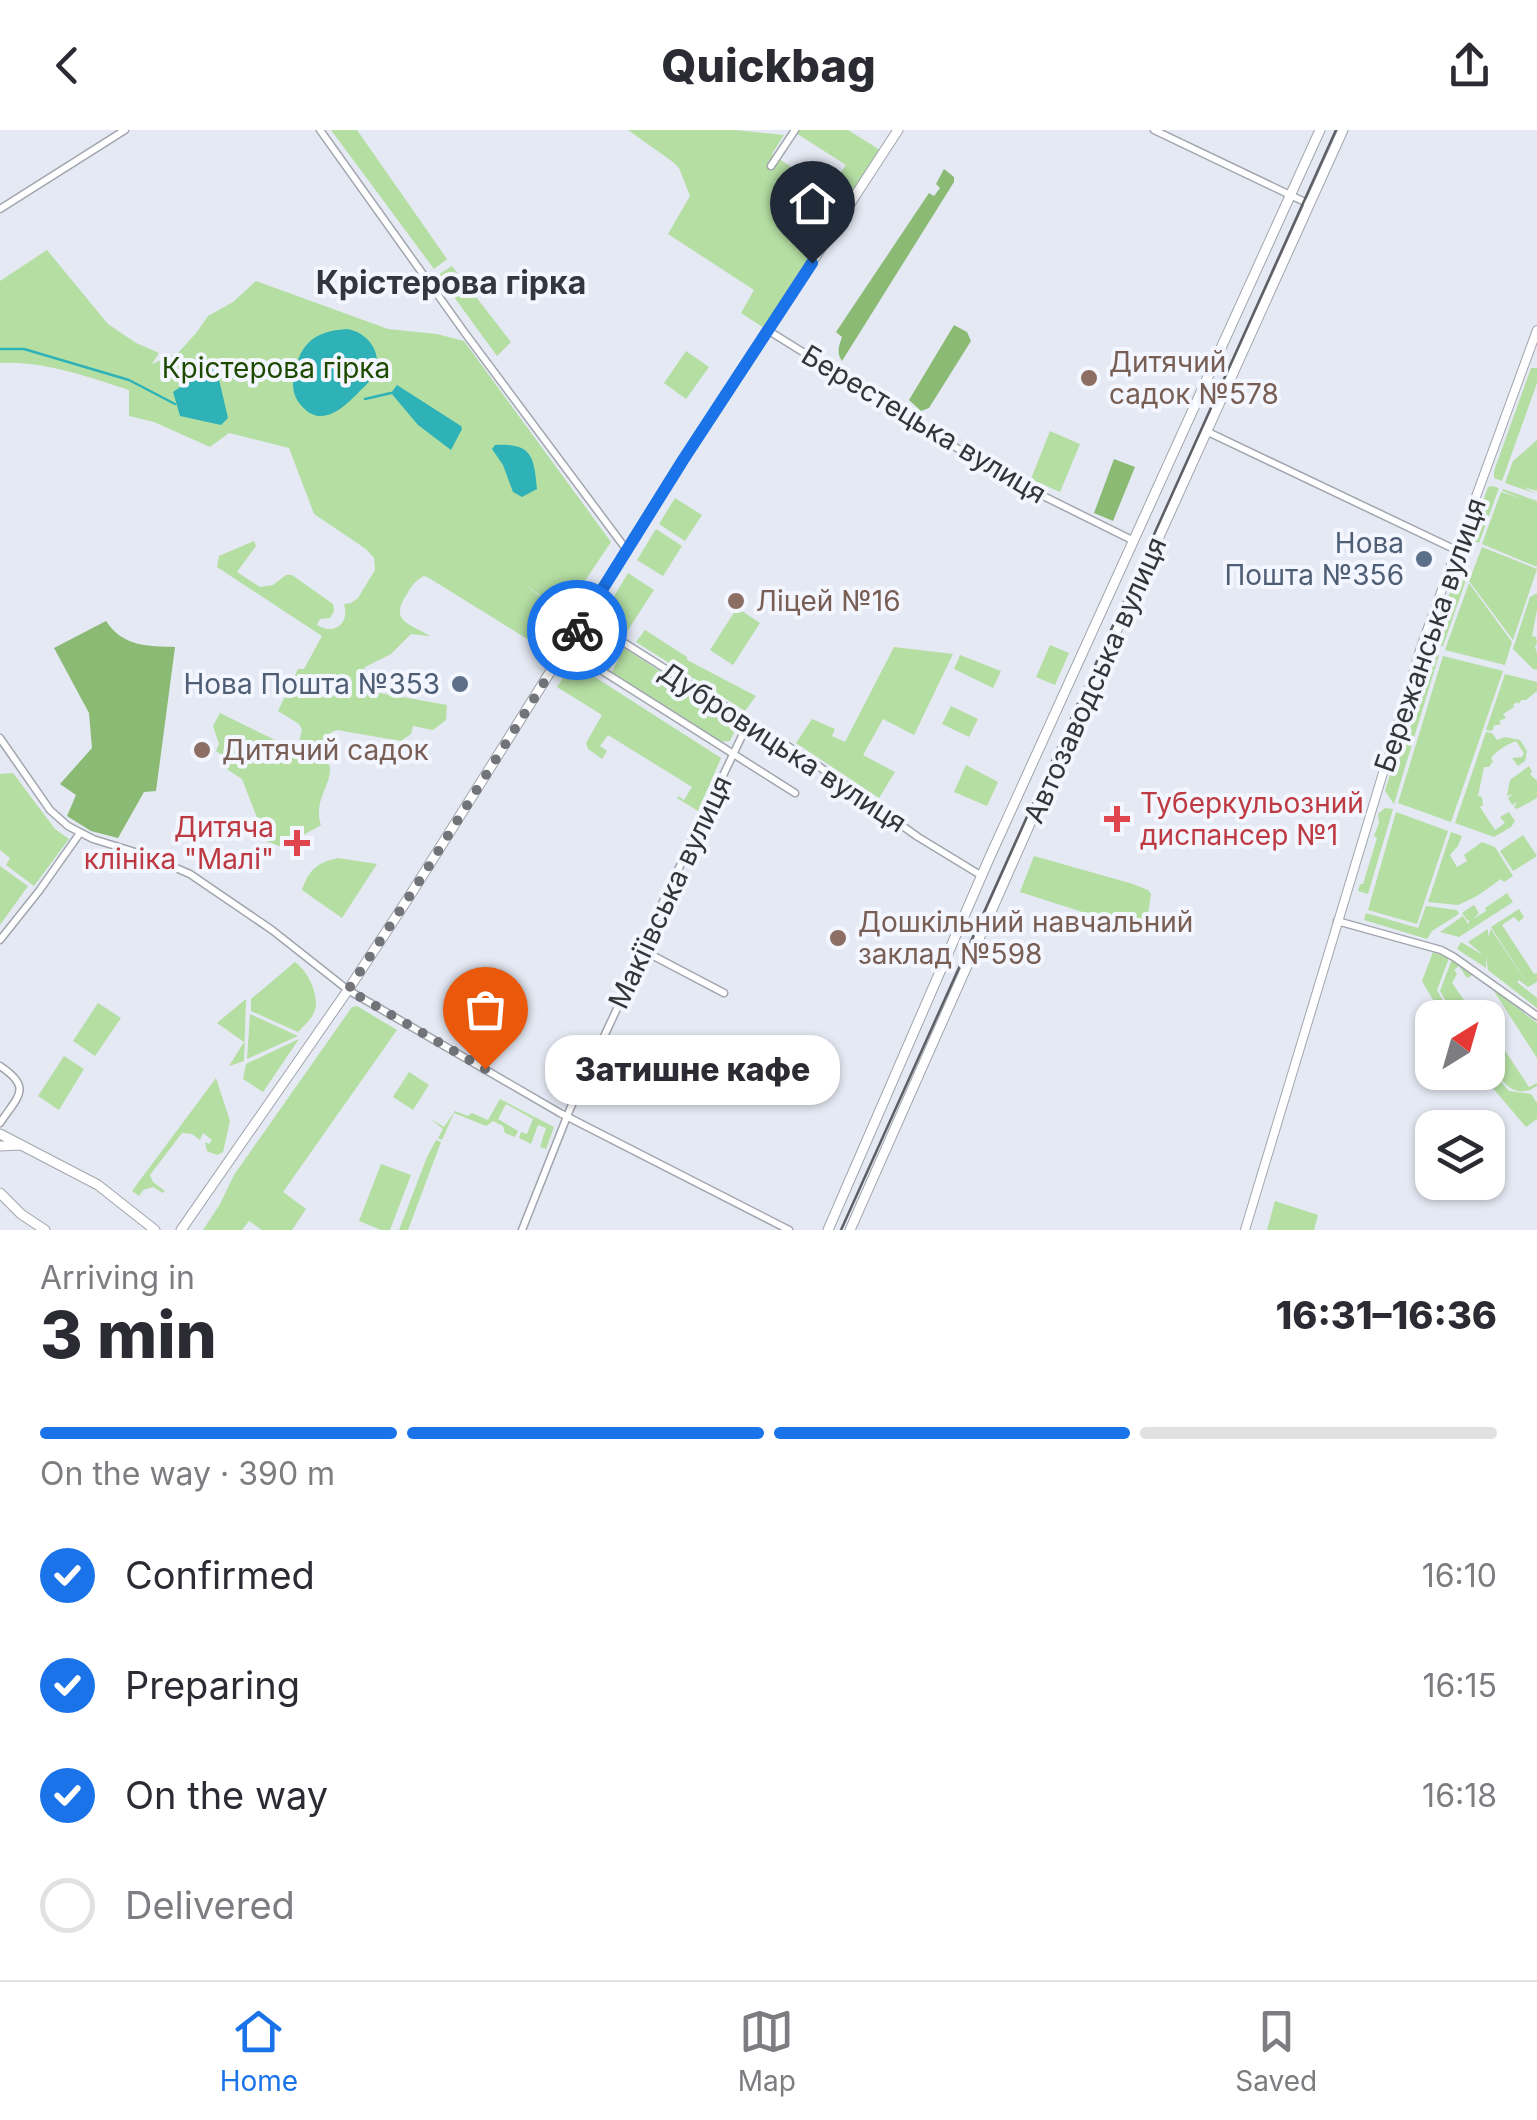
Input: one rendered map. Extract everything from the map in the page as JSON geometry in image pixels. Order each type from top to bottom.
[{"type":"main road","points":[[181,1230],[348,990],[898,130]]},
{"type":"main road","name":"Автозаводська вулиця","points":[[828,1230],[982,876],[1320,130]]},
{"type":"main road","name":"Автозаводська вулиця","points":[[850,1230],[1343,130]]},
{"type":"main road","points":[[0,1134],[98,1185],[156,1230]]},
{"type":"main road","points":[[0,1146],[22,1146]]},
{"type":"main road","points":[[0,1193],[45,1230]]},
{"type":"street","points":[[0,209],[125,130]]},
{"type":"street","points":[[320,130],[465,334],[627,550]]},
{"type":"street","points":[[772,166],[795,130]]},
{"type":"street","points":[[1154,130],[1308,204]]},
{"type":"street","name":"Бережанська вулиця","points":[[1246,1230],[1421,646],[1537,330]]},
{"type":"street","name":"Берестецька вулиця","points":[[769,331],[996,474],[1134,541]]},
{"type":"street","points":[[1208,432],[1456,550]]},
{"type":"street","name":"Дубровицька вулиця","points":[[585,618],[810,760],[918,837],[982,876]]},
{"type":"street","name":"Дубровицька вулиця","points":[[566,648],[795,794]]},
{"type":"street","name":"Макіївська вулиця","points":[[522,1230],[566,1116],[749,721]]},
{"type":"street","points":[[0,738],[50,810],[80,833],[190,874],[260,921],[348,990],[566,1116],[789,1230]]},
{"type":"street","points":[[0,940],[80,833]]},
{"type":"street","points":[[1337,921],[1454,956],[1537,1016]]},
{"type":"street","points":[[644,952],[724,993]]},
{"type":"street","points":[[0,1066],[16,1076],[20,1086],[0,1124]]},
{"type":"green space","points":[[331,130],[357,130],[447,259],[434,269]]},
{"type":"green space","points":[[628,130],[735,130],[784,135],[772,154],[828,192],[846,165],[796,133],[798,130],[848,130],[880,150],[764,328],[741,313],[754,290],[668,234],[690,196],[679,168]]},
{"type":"green space","points":[[944,169],[954,177],[954,182],[842,361],[842,337],[836,332],[929,193],[934,196],[940,188],[936,184]]},
{"type":"green space","points":[[47,250],[108,324],[159,353],[152,364],[178,353],[208,316],[233,302],[256,281],[388,329],[464,341],[611,542],[564,612],[523,583],[559,611],[537,645],[429,578],[424,576],[416,582],[402,603],[401,616],[430,636],[411,634],[391,654],[365,667],[363,678],[369,691],[447,705],[446,720],[433,730],[413,726],[411,734],[401,741],[337,730],[328,734],[321,748],[330,771],[319,807],[321,825],[282,847],[266,841],[242,779],[228,770],[223,763],[225,757],[216,751],[219,744],[213,726],[220,713],[287,746],[299,742],[299,724],[278,711],[298,669],[304,669],[322,636],[217,567],[219,556],[254,541],[256,546],[237,572],[260,587],[292,575],[333,604],[330,618],[320,619],[317,625],[330,629],[343,622],[344,604],[358,598],[375,570],[374,558],[314,514],[289,448],[229,433],[210,447],[154,422],[129,416],[129,390],[49,367],[0,363],[0,281]]},
{"type":"green space","points":[[452,266],[511,342],[497,356],[438,275]]},
{"type":"green space","points":[[954,325],[967,332],[971,341],[929,408],[921,411],[909,400]]},
{"type":"green space","points":[[686,351],[709,367],[686,399],[664,383]]},
{"type":"green space","points":[[1531,368],[1537,368],[1537,383],[1502,481],[1494,478],[1494,471]]},
{"type":"green space","points":[[1050,431],[1080,444],[1060,492],[1031,479]]},
{"type":"green space","points":[[1537,440],[1537,491],[1523,487],[1537,494],[1505,483],[1513,461]]},
{"type":"green space","points":[[1114,459],[1135,467],[1113,521],[1094,513]]},
{"type":"green space","points":[[1488,487],[1499,488],[1479,543],[1469,539]]},
{"type":"green space","points":[[1503,489],[1537,501],[1537,567],[1482,544],[1501,492],[1523,499]]},
{"type":"green space","points":[[675,498],[702,515],[685,541],[659,524]]},
{"type":"green space","points":[[656,529],[682,546],[663,576],[637,560]]},
{"type":"green space","points":[[1482,547],[1537,569],[1513,640],[1469,581]]},
{"type":"green space","points":[[1458,569],[1466,580],[1443,646],[1434,644],[1434,638]]},
{"type":"green space","points":[[628,573],[654,590],[626,633],[606,620],[604,613]]},
{"type":"green space","points":[[1469,583],[1512,642],[1505,665],[1445,650]]},
{"type":"green space","points":[[1537,593],[1532,636],[1537,643],[1537,670],[1513,649],[1530,597]]},
{"type":"green space","points":[[737,608],[760,623],[733,665],[710,650]]},
{"type":"green space","points":[[106,621],[128,640],[175,647],[156,791],[144,792],[118,838],[91,831],[67,816],[76,795],[60,784],[92,748],[89,713],[54,648]]},
{"type":"green space","points":[[594,630],[621,646],[609,671],[580,650]]},
{"type":"green space","points":[[645,630],[687,660],[756,696],[745,711],[636,642]]},
{"type":"green space","points":[[1050,645],[1069,653],[1055,685],[1036,677]]},
{"type":"green space","points":[[894,647],[953,654],[914,735],[883,719],[863,755],[895,772],[879,798],[796,743],[812,719],[835,729],[832,736],[845,742]]},
{"type":"green space","points":[[624,648],[734,719],[737,726],[730,741],[720,742],[612,672]]},
{"type":"green space","points":[[960,655],[1001,671],[993,688],[954,669]]},
{"type":"green space","points":[[1439,655],[1394,804],[1385,791],[1425,657]]},
{"type":"green space","points":[[1443,656],[1503,671],[1451,822],[1398,803]]},
{"type":"green space","points":[[573,663],[721,758],[698,811],[677,798],[684,800],[692,787],[608,735],[600,746],[607,751],[602,759],[588,749],[586,743],[602,715],[557,687]]},
{"type":"green space","points":[[1505,674],[1537,682],[1537,691],[1503,714],[1506,718],[1499,721],[1501,724],[1486,730]]},
{"type":"green space","points":[[951,706],[978,719],[969,737],[942,724]]},
{"type":"green space","points":[[1486,732],[1497,740],[1520,740],[1527,751],[1525,761],[1518,766],[1512,758],[1524,753],[1516,741],[1496,753],[1489,767],[1484,767],[1478,796],[1482,797],[1480,807],[1495,830],[1505,823],[1500,817],[1509,812],[1515,821],[1494,837],[1455,823]]},
{"type":"green space","points":[[966,765],[998,782],[987,806],[954,792]]},
{"type":"green space","points":[[1529,766],[1537,781],[1537,798],[1517,809],[1517,802],[1512,805],[1508,798],[1513,794],[1507,796],[1510,780]]},
{"type":"green space","points":[[13,773],[55,829],[69,839],[34,886],[6,865],[10,858],[0,850],[0,774]]},
{"type":"green space","points":[[1385,808],[1393,809],[1368,894],[1358,891],[1377,838],[1374,836],[1378,814]]},
{"type":"green space","points":[[1396,812],[1448,831],[1417,924],[1368,910]]},
{"type":"green space","points":[[1451,832],[1462,836],[1450,855],[1457,867],[1467,861],[1464,855],[1482,842],[1495,847],[1513,876],[1458,905],[1428,902]]},
{"type":"green space","points":[[1523,835],[1537,856],[1513,871],[1500,851]]},
{"type":"green space","points":[[1034,856],[1148,890],[1151,894],[1146,928],[1139,930],[1020,892]]},
{"type":"green space","points":[[338,858],[377,864],[342,918],[302,890],[314,868]]},
{"type":"green space","points":[[0,866],[28,886],[0,925]]},
{"type":"green space","points":[[1507,893],[1513,902],[1459,937],[1440,932],[1463,916],[1468,924],[1470,920],[1462,913],[1474,905],[1479,913],[1473,919]]},
{"type":"green space","points":[[1426,906],[1457,910],[1459,914],[1432,931],[1427,939],[1364,920],[1366,913],[1418,928]]},
{"type":"green space","points":[[1519,909],[1524,917],[1519,922],[1514,917],[1502,925],[1534,974],[1537,973],[1537,982],[1528,987],[1517,982],[1537,998],[1537,1008],[1488,970],[1486,957],[1486,968],[1457,949],[1461,942],[1483,955],[1468,942],[1488,929],[1488,937],[1491,929],[1528,985],[1491,927]]},
{"type":"green space","points":[[1433,952],[1449,958],[1437,990],[1443,1000],[1433,1000],[1422,981]]},
{"type":"green space","points":[[1452,959],[1474,974],[1467,978],[1459,966],[1454,970],[1457,974],[1452,983],[1464,1000],[1445,1000],[1440,991]]},
{"type":"green space","points":[[295,962],[309,978],[316,1000],[314,1013],[298,1032],[251,1011],[251,999]]},
{"type":"green space","points":[[1492,988],[1537,1023],[1537,1058],[1505,1008],[1505,1000],[1500,1000]]},
{"type":"green space","points":[[246,999],[244,1061],[229,1066],[244,1042],[217,1023]]},
{"type":"green space","points":[[98,1003],[121,1018],[95,1056],[73,1041]]},
{"type":"green space","points":[[357,1006],[397,1030],[283,1192],[306,1209],[292,1230],[262,1230],[249,1221],[242,1230],[203,1230],[234,1175],[352,1007]]},
{"type":"green space","points":[[250,1014],[298,1036],[247,1059]]},
{"type":"green space","points":[[299,1039],[263,1092],[243,1079],[246,1064]]},
{"type":"green space","points":[[1505,1051],[1529,1087],[1537,1083],[1529,1090],[1521,1091],[1508,1086]]},
{"type":"green space","points":[[64,1056],[84,1069],[59,1110],[38,1096]]},
{"type":"green space","points":[[409,1072],[429,1085],[413,1110],[393,1097]]},
{"type":"green space","points":[[216,1078],[230,1121],[223,1152],[217,1155],[207,1151],[205,1142],[209,1144],[212,1140],[203,1133],[200,1140],[182,1133],[150,1175],[165,1191],[153,1187],[139,1196],[132,1191]]},
{"type":"green space","points":[[1505,1086],[1509,1091],[1531,1094],[1537,1103],[1537,1119],[1526,1127],[1494,1090],[1505,1090]]},
{"type":"green space","points":[[500,1099],[554,1127],[546,1149],[540,1147],[546,1128],[538,1125],[531,1144],[519,1138],[521,1132],[527,1134],[533,1119],[506,1104],[498,1119],[518,1131],[515,1137],[493,1121],[486,1126],[454,1113],[442,1140],[438,1138],[443,1129],[431,1119],[444,1127],[455,1111],[488,1120]]},
{"type":"green space","points":[[436,1140],[441,1142],[408,1230],[399,1230],[427,1157]]},
{"type":"green space","points":[[381,1164],[411,1175],[390,1230],[359,1221]]},
{"type":"green space","points":[[1275,1201],[1318,1215],[1314,1230],[1267,1230]]},
{"type":"water","points":[[347,329],[362,335],[376,352],[372,378],[345,405],[330,414],[315,415],[300,404],[294,391],[299,357],[314,338]]},
{"type":"water","points":[[211,366],[217,371],[228,418],[221,425],[180,416],[173,392]]},
{"type":"water","points":[[397,385],[461,426],[451,450],[418,425],[391,393]]},
{"type":"water","points":[[495,445],[517,446],[529,454],[537,489],[522,497],[513,492],[492,449]]},
{"type":"waterway","points":[[0,349],[24,349],[129,380],[175,404]]},
{"type":"waterway","points":[[365,399],[391,393]]},
{"type":"tram line","points":[[841,1230],[1336,130]]},
{"type":"way so far","points":[[485,1069],[348,990],[577,630]]},
{"type":"place","name":"Дитячий садок №578","points":[[1089,378]]},
{"type":"place","name":"Нова Пошта №356","points":[[1424,559]]},
{"type":"place","name":"Ліцей №16","points":[[736,601]]},
{"type":"place","name":"Нова Пошта №353","points":[[460,684]]},
{"type":"place","name":"Дитячий садок","points":[[202,750]]},
{"type":"place","name":"Туберкульозний диспансер №1","points":[[1117,819]]},
{"type":"place","name":"Дитяча клініка \"Малі\"","points":[[297,843]]},
{"type":"place","name":"Дошкільний навчальний заклад №598","points":[[838,938]]},
{"type":"place","name":"Затишне кафе","points":[[485,1069]]},
{"type":"district","name":"Крістерова гірка","points":[[451,283]]},
{"type":"route","points":[[577,630],[812,263]]}]
